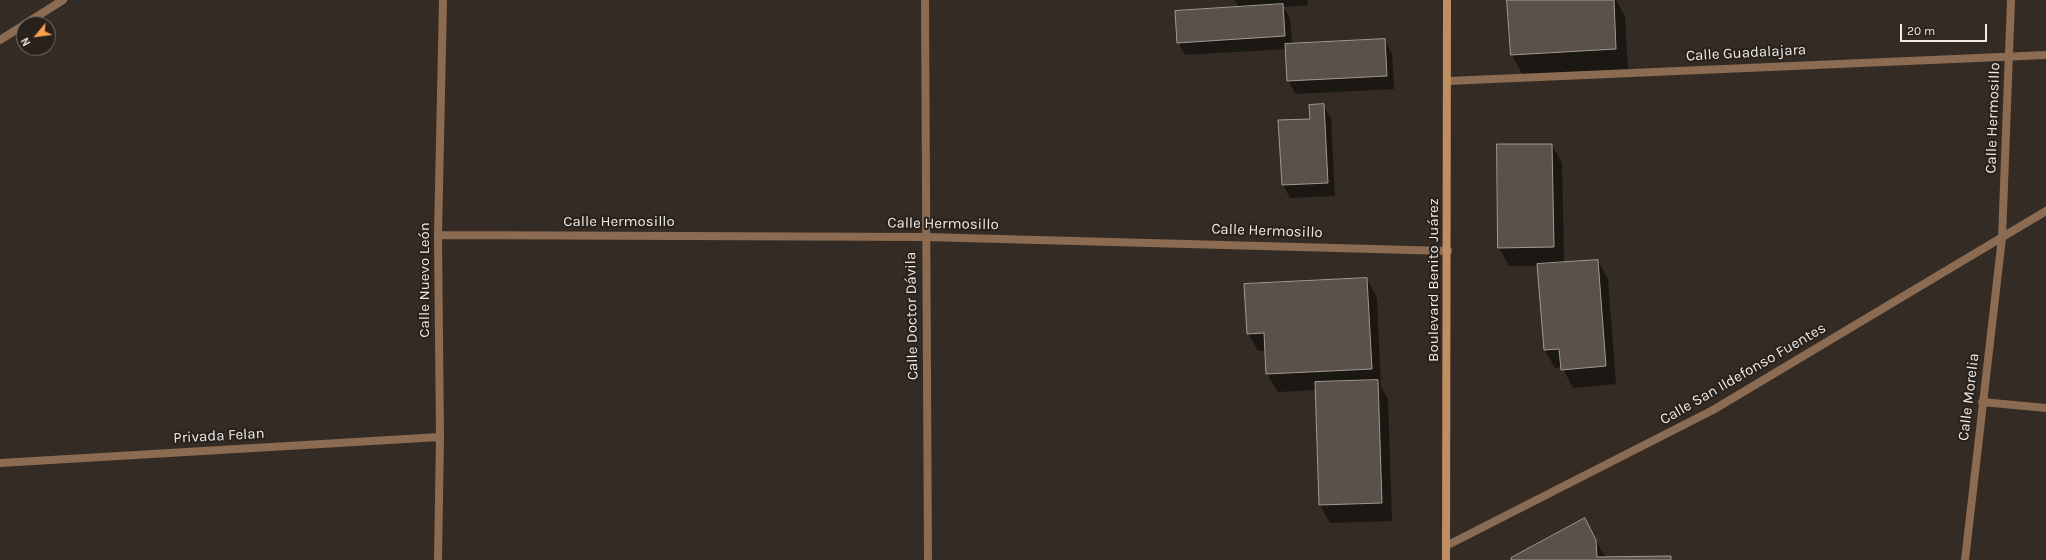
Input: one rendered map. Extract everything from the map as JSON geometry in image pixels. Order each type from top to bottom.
[{"type":"main road","name":"Boulevard Benito Juárez","points":[[1446,560],[1448,252],[1447,0]]},
{"type":"street","points":[[37,16],[64,0]]},
{"type":"street","name":"Calle Nuevo León","points":[[438,560],[440,437],[438,236],[443,0]]},
{"type":"street","name":"Calle Doctor Dávila","points":[[925,0],[925,237],[928,560]]},
{"type":"street","name":"Calle Hermosillo","points":[[2002,238],[2011,0]]},
{"type":"street","points":[[0,40],[16,29]]},
{"type":"street","name":"Calle Guadalajara","points":[[1448,81],[2046,55]]},
{"type":"street","name":"Calle San Ildefonso Fuentes","points":[[1446,546],[1713,410],[2046,211]]},
{"type":"street","name":"Calle Hermosillo","points":[[438,236],[925,237],[1448,252]]},
{"type":"street","name":"Calle Morelia","points":[[1965,560],[2002,238]]},
{"type":"street","points":[[1982,402],[2046,408]]},
{"type":"street","name":"Privada Felan","points":[[0,463],[440,437]]},
{"type":"building","points":[[1507,0],[1614,0],[1616,49],[1511,55]]},
{"type":"building","points":[[1283,4],[1285,36],[1177,43],[1175,11]]},
{"type":"building","points":[[1385,39],[1387,76],[1287,81],[1285,44]]},
{"type":"building","points":[[1324,104],[1328,183],[1282,185],[1278,120],[1310,119],[1309,105]]},
{"type":"building","points":[[1497,144],[1552,144],[1554,247],[1498,248]]},
{"type":"building","points":[[1598,260],[1606,366],[1561,370],[1559,349],[1544,350],[1537,264]]},
{"type":"building","points":[[1367,278],[1372,369],[1266,374],[1264,333],[1247,334],[1244,284]]},
{"type":"building","points":[[1378,380],[1382,503],[1319,505],[1315,382]]},
{"type":"building","points":[[1585,518],[1596,540],[1597,557],[1671,556],[1671,560],[1511,560],[1511,558]]}]
